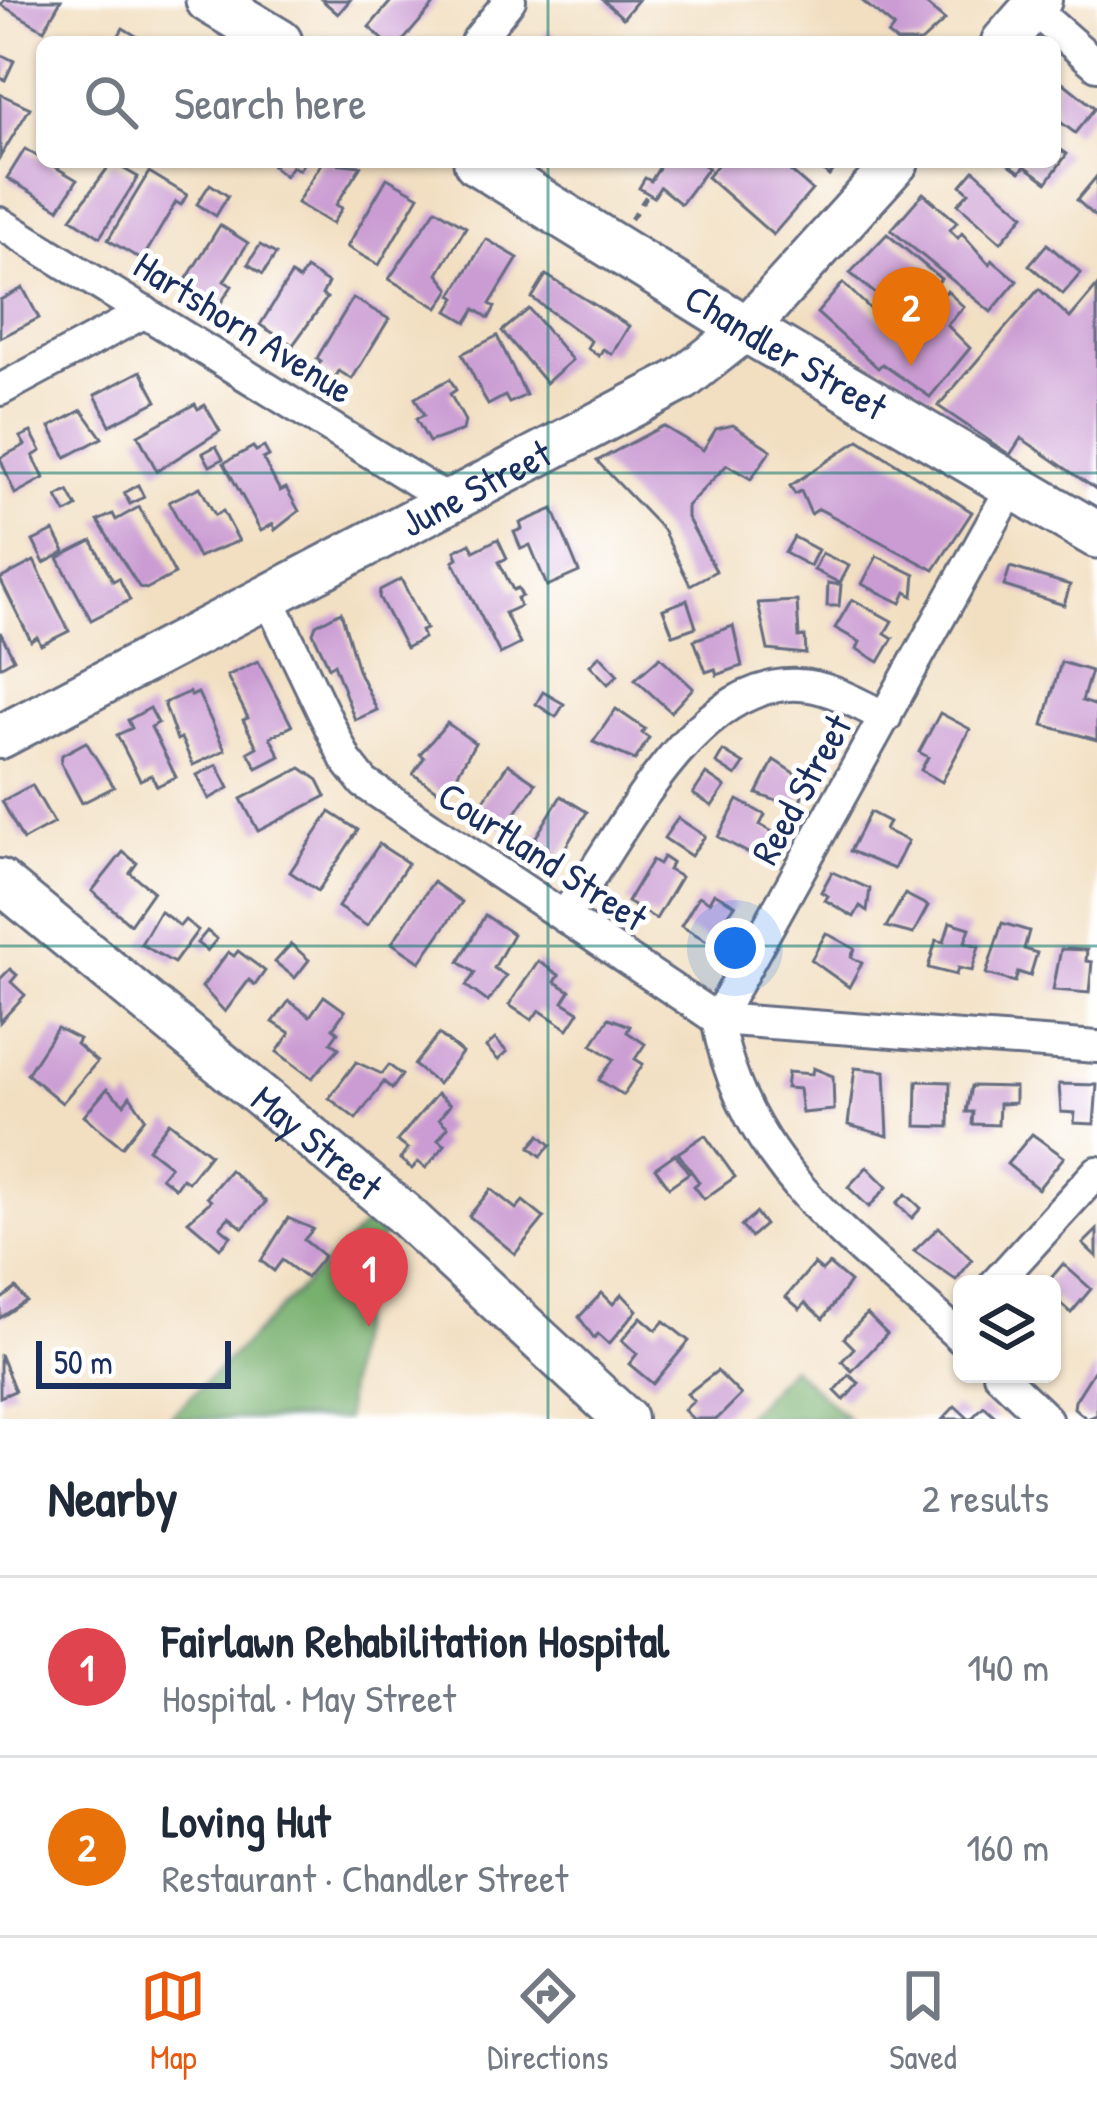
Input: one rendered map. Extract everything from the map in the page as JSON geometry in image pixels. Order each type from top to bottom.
[{"type":"main road","points":[[209,0],[269,36]]},
{"type":"main road","name":"Chandler Street","points":[[487,168],[746,329],[1097,535]]},
{"type":"street","points":[[481,36],[511,0]]},
{"type":"street","points":[[1008,36],[1036,4],[1097,65]]},
{"type":"street","name":"June Street","points":[[0,737],[682,379],[746,329],[893,168]]},
{"type":"street","name":"Hartshorn Avenue","points":[[0,223],[446,499]]},
{"type":"street","points":[[0,390],[145,312]]},
{"type":"street","name":"Reed Street","points":[[717,1019],[1012,487]]},
{"type":"street","name":"Courtland Street","points":[[268,597],[346,760],[364,783],[717,1019],[1097,1047]]},
{"type":"street","points":[[565,916],[682,747],[706,717],[735,698],[765,687],[801,685],[886,717]]},
{"type":"street","name":"May Street","points":[[0,881],[404,1214],[625,1419]]},
{"type":"street","points":[[717,1019],[724,1055],[786,1178],[838,1232],[953,1325]]},
{"type":"street","points":[[1003,1275],[1097,1172]]},
{"type":"street","points":[[1008,1383],[1046,1419]]},
{"type":"path","points":[[631,219],[648,194]]},
{"type":"green space","points":[[369,1221],[383,1235],[357,1326],[346,1419],[168,1419]]},
{"type":"green space","points":[[791,1367],[848,1419],[742,1419]]},
{"type":"building","points":[[4,0],[61,0],[44,30],[1,5]]},
{"type":"building","points":[[322,0],[350,0],[338,14]]},
{"type":"building","points":[[392,0],[438,0],[407,36],[379,36],[369,27]]},
{"type":"building","points":[[603,0],[638,0],[623,18]]},
{"type":"building","points":[[861,0],[921,0],[945,20],[928,36],[889,36],[894,27]]},
{"type":"building","points":[[0,54],[14,61],[5,80],[0,78]]},
{"type":"building","points":[[1061,81],[1095,108],[1075,133],[1061,122]]},
{"type":"building","points":[[0,94],[30,108],[0,157]]},
{"type":"building","points":[[25,149],[36,156],[36,168],[57,168],[77,180],[59,209],[7,178]]},
{"type":"building","points":[[108,168],[122,168],[138,177],[100,237],[71,218]]},
{"type":"building","points":[[318,168],[360,168],[336,205],[342,208],[332,224],[297,203]]},
{"type":"building","points":[[659,168],[708,168],[681,204],[660,187],[654,197],[639,188],[645,178],[651,181]]},
{"type":"building","points":[[715,168],[787,168],[812,190],[773,235],[707,177]]},
{"type":"building","points":[[1028,168],[1057,168],[1047,182]]},
{"type":"building","points":[[974,170],[1024,215],[1001,242],[958,204],[969,192],[961,185]]},
{"type":"building","points":[[149,172],[187,195],[181,205],[176,202],[142,260],[108,240]]},
{"type":"building","points":[[1097,176],[1097,218],[1077,200]]},
{"type":"building","points":[[387,178],[419,196],[379,265],[347,247]]},
{"type":"building","points":[[210,184],[228,196],[216,216],[197,204]]},
{"type":"building","points":[[923,193],[957,222],[950,230],[958,238],[962,233],[989,264],[992,260],[1017,281],[991,312],[891,230]]},
{"type":"building","points":[[436,209],[466,227],[438,274],[450,289],[438,308],[389,279]]},
{"type":"building","points":[[220,225],[248,243],[224,281],[232,286],[218,307],[187,288],[186,280]]},
{"type":"building","points":[[887,234],[941,279],[907,320],[850,273]]},
{"type":"building","points":[[486,239],[518,258],[490,304],[495,307],[489,318],[475,309],[467,322],[448,311],[456,298],[452,295]]},
{"type":"building","points":[[1047,244],[1081,273],[1063,294],[1029,265]]},
{"type":"building","points":[[260,245],[276,254],[263,274],[248,264]]},
{"type":"building","points":[[306,269],[328,283],[322,295],[327,298],[293,345],[260,325],[291,275],[299,280]]},
{"type":"building","points":[[546,275],[629,326],[612,354],[603,349],[599,356],[587,348],[591,341],[532,298]]},
{"type":"building","points":[[843,283],[901,338],[947,291],[964,307],[947,325],[970,348],[930,397],[882,364],[878,368],[817,313]]},
{"type":"building","points":[[1097,286],[1097,490],[1021,438],[1010,455],[938,406],[1039,289],[1070,318]]},
{"type":"building","points":[[23,288],[39,318],[0,338],[0,300]]},
{"type":"building","points":[[353,298],[389,319],[352,379],[339,371],[335,378],[317,367],[321,361],[317,358]]},
{"type":"building","points":[[529,309],[572,360],[546,383],[502,331]]},
{"type":"building","points":[[497,336],[526,395],[509,403],[505,396],[488,405],[462,354]]},
{"type":"building","points":[[141,371],[157,401],[110,425],[95,395]]},
{"type":"building","points":[[450,379],[456,390],[450,394],[465,421],[463,430],[429,442],[416,419],[424,415],[415,398]]},
{"type":"building","points":[[195,404],[198,409],[205,405],[220,431],[157,471],[138,435]]},
{"type":"building","points":[[82,410],[102,438],[66,457],[50,427]]},
{"type":"building","points":[[733,425],[771,450],[751,479],[727,465],[687,506],[687,517],[716,571],[690,585],[663,530],[597,461],[663,426],[703,450],[716,429]]},
{"type":"building","points":[[31,432],[41,451],[33,456],[44,478],[15,494],[0,458],[25,445],[20,437]]},
{"type":"building","points":[[859,440],[972,512],[934,570],[819,509],[811,514],[801,491],[795,494],[790,486]]},
{"type":"building","points":[[216,446],[223,459],[210,466],[203,453]]},
{"type":"building","points":[[253,447],[256,451],[264,447],[269,456],[263,459],[280,491],[286,488],[299,511],[275,530],[273,524],[261,531],[224,463]]},
{"type":"building","points":[[138,485],[144,497],[130,504],[124,493]]},
{"type":"building","points":[[200,487],[215,515],[223,511],[239,541],[198,557],[169,502]]},
{"type":"building","points":[[68,491],[77,507],[66,513],[57,497]]},
{"type":"building","points":[[139,507],[175,574],[146,589],[139,587],[98,521],[113,514],[116,520]]},
{"type":"building","points":[[553,509],[579,572],[547,586],[530,545],[521,549],[514,532],[522,529],[520,523]]},
{"type":"building","points":[[54,531],[65,552],[44,563],[33,541]]},
{"type":"building","points":[[794,537],[818,550],[810,566],[785,553]]},
{"type":"building","points":[[498,539],[507,558],[499,562],[513,590],[518,588],[522,596],[517,598],[520,606],[505,613],[520,644],[500,654],[453,561],[458,558],[455,551],[470,543],[474,551]]},
{"type":"building","points":[[92,541],[113,581],[119,578],[130,600],[91,620],[58,558]]},
{"type":"building","points":[[822,553],[849,566],[840,583],[814,570]]},
{"type":"building","points":[[877,556],[915,575],[913,596],[906,592],[901,603],[862,584]]},
{"type":"building","points":[[34,561],[69,631],[41,645],[37,637],[31,641],[0,579]]},
{"type":"building","points":[[1010,567],[1070,585],[1064,605],[1004,586]]},
{"type":"building","points":[[401,579],[426,629],[421,631],[424,638],[406,648],[379,597],[380,590]]},
{"type":"building","points":[[828,583],[841,585],[839,606],[827,606]]},
{"type":"building","points":[[852,599],[892,621],[885,633],[893,638],[879,662],[857,649],[860,642],[835,628]]},
{"type":"building","points":[[687,600],[696,627],[673,635],[663,609]]},
{"type":"building","points":[[797,601],[799,637],[805,636],[806,654],[768,650],[758,603]]},
{"type":"building","points":[[341,612],[358,670],[377,710],[355,720],[334,664],[329,667],[313,633],[316,625]]},
{"type":"building","points":[[733,626],[742,666],[717,675],[715,669],[706,672],[694,640]]},
{"type":"building","points":[[0,632],[14,659],[0,667]]},
{"type":"building","points":[[600,655],[618,675],[608,684],[590,665]]},
{"type":"building","points":[[660,657],[693,688],[671,712],[635,679]]},
{"type":"building","points":[[258,661],[292,726],[270,737],[280,756],[257,768],[248,752],[257,747],[243,720],[248,718],[227,676]]},
{"type":"building","points":[[1061,662],[1091,671],[1082,701],[1097,706],[1097,740],[1043,725]]},
{"type":"building","points":[[189,692],[191,696],[198,693],[225,750],[193,765],[181,738],[177,740],[164,703]]},
{"type":"building","points":[[543,692],[564,704],[556,717],[536,704]]},
{"type":"building","points":[[150,708],[158,723],[151,727],[176,777],[157,786],[151,775],[140,780],[117,735],[132,728],[128,720]]},
{"type":"building","points":[[616,709],[645,729],[642,733],[649,738],[635,760],[593,742]]},
{"type":"building","points":[[940,713],[970,729],[942,782],[921,770],[928,757],[919,752]]},
{"type":"building","points":[[447,723],[475,743],[445,796],[413,774],[424,758],[420,754]]},
{"type":"building","points":[[86,742],[114,787],[82,803],[61,763],[62,755]]},
{"type":"building","points":[[723,751],[744,764],[736,776],[716,763]]},
{"type":"building","points":[[774,760],[809,783],[796,808],[757,794]]},
{"type":"building","points":[[508,764],[536,783],[505,829],[477,810]]},
{"type":"building","points":[[217,765],[229,788],[209,799],[197,775]]},
{"type":"building","points":[[301,768],[318,780],[326,796],[258,831],[241,799]]},
{"type":"building","points":[[706,774],[725,787],[712,806],[693,794]]},
{"type":"building","points":[[32,785],[54,823],[23,840],[2,801]]},
{"type":"building","points":[[561,796],[587,812],[557,861],[531,845]]},
{"type":"building","points":[[738,800],[765,815],[760,825],[782,837],[767,863],[718,837]]},
{"type":"building","points":[[330,812],[358,830],[318,891],[290,872]]},
{"type":"building","points":[[870,812],[889,822],[885,830],[908,841],[894,869],[850,851]]},
{"type":"building","points":[[678,818],[705,836],[691,856],[664,838]]},
{"type":"building","points":[[379,844],[408,863],[367,926],[338,907]]},
{"type":"building","points":[[123,852],[137,863],[130,873],[153,891],[130,924],[92,891]]},
{"type":"building","points":[[663,857],[672,863],[668,870],[681,877],[656,919],[627,902],[652,860],[659,864]]},
{"type":"building","points":[[832,872],[870,889],[867,911],[860,906],[854,917],[825,900],[828,896],[821,892]]},
{"type":"building","points":[[433,882],[462,902],[420,962],[392,943]]},
{"type":"building","points":[[714,893],[735,905],[709,942],[681,926],[699,896],[709,902]]},
{"type":"building","points":[[905,894],[928,906],[913,934],[886,927]]},
{"type":"building","points":[[160,911],[180,926],[185,920],[198,930],[174,963],[141,944]]},
{"type":"building","points":[[485,915],[513,934],[494,968],[506,976],[488,1002],[466,986],[475,973],[459,962]]},
{"type":"building","points":[[950,922],[970,928],[965,942],[979,946],[972,971],[958,968],[956,975],[928,968],[936,940],[944,942]]},
{"type":"building","points":[[1002,923],[1029,931],[1024,949],[1037,953],[1030,976],[1018,972],[1015,982],[986,974]]},
{"type":"building","points":[[207,931],[217,939],[207,951],[197,943]]},
{"type":"building","points":[[826,933],[855,949],[851,957],[862,963],[849,987],[811,960]]},
{"type":"building","points":[[291,944],[309,960],[295,978],[275,962]]},
{"type":"building","points":[[1061,949],[1087,950],[1086,961],[1092,962],[1089,993],[1053,990]]},
{"type":"building","points":[[238,951],[265,971],[255,985],[249,980],[225,1012],[202,987],[228,952],[234,956]]},
{"type":"building","points":[[538,961],[559,975],[555,982],[570,991],[563,1002],[579,1012],[568,1029],[539,1010],[532,1020],[509,1005]]},
{"type":"building","points":[[10,969],[17,975],[11,982],[25,995],[0,1022],[0,979]]},
{"type":"building","points":[[324,996],[345,1011],[333,1028],[338,1032],[331,1042],[339,1048],[312,1078],[277,1052],[290,1033],[273,1022],[289,1001],[310,1016]]},
{"type":"building","points":[[609,1018],[630,1026],[627,1032],[645,1044],[635,1059],[643,1064],[623,1095],[599,1080],[614,1059],[592,1045]]},
{"type":"building","points":[[57,1028],[79,1039],[76,1044],[97,1062],[62,1103],[27,1074]]},
{"type":"building","points":[[439,1034],[462,1053],[438,1084],[414,1065]]},
{"type":"building","points":[[495,1039],[507,1052],[498,1060],[486,1047]]},
{"type":"building","points":[[356,1062],[382,1074],[389,1065],[402,1075],[392,1089],[384,1082],[356,1119],[329,1098]]},
{"type":"building","points":[[813,1068],[833,1076],[834,1110],[802,1113],[799,1089],[786,1088],[788,1072],[812,1074]]},
{"type":"building","points":[[855,1068],[885,1071],[888,1136],[848,1125]]},
{"type":"building","points":[[917,1081],[950,1082],[949,1127],[916,1126]]},
{"type":"building","points":[[1059,1084],[1097,1085],[1094,1124],[1074,1123],[1075,1113],[1061,1112]]},
{"type":"building","points":[[971,1086],[1015,1087],[1015,1103],[999,1104],[998,1125],[972,1124],[973,1112],[966,1112]]},
{"type":"building","points":[[107,1089],[124,1104],[130,1096],[145,1118],[122,1147],[84,1116]]},
{"type":"building","points":[[437,1094],[450,1105],[439,1119],[448,1127],[438,1140],[445,1145],[426,1168],[418,1162],[412,1169],[400,1159],[408,1149],[397,1141]]},
{"type":"building","points":[[169,1122],[210,1154],[188,1182],[182,1178],[175,1188],[161,1177],[170,1166],[148,1149]]},
{"type":"building","points":[[1032,1134],[1064,1157],[1038,1189],[1007,1164]]},
{"type":"building","points":[[540,1135],[551,1145],[541,1156],[530,1147]]},
{"type":"building","points":[[705,1135],[735,1177],[704,1199],[694,1186],[699,1182],[678,1153]]},
{"type":"building","points":[[675,1154],[689,1173],[669,1187],[655,1168]]},
{"type":"building","points":[[867,1167],[887,1187],[869,1207],[848,1187]]},
{"type":"building","points":[[230,1170],[266,1202],[243,1228],[229,1217],[220,1227],[231,1236],[220,1248],[188,1221],[211,1201],[207,1197]]},
{"type":"building","points":[[491,1189],[516,1209],[523,1201],[544,1218],[515,1254],[469,1216]]},
{"type":"building","points":[[906,1194],[921,1208],[912,1218],[897,1203]]},
{"type":"building","points":[[756,1213],[765,1225],[751,1237],[741,1226]]},
{"type":"building","points":[[288,1218],[313,1229],[304,1240],[324,1256],[306,1278],[282,1260],[274,1271],[261,1261]]},
{"type":"building","points":[[939,1227],[972,1260],[953,1278],[914,1251]]},
{"type":"building","points":[[1097,1230],[1097,1257],[1083,1244]]},
{"type":"building","points":[[814,1264],[822,1271],[829,1264],[850,1282],[823,1319],[805,1303],[800,1309],[786,1297]]},
{"type":"building","points":[[1063,1264],[1091,1289],[1071,1313],[1061,1304],[1061,1275],[1054,1275]]},
{"type":"building","points":[[16,1288],[26,1301],[0,1318],[0,1294],[3,1298]]},
{"type":"building","points":[[602,1293],[613,1304],[622,1294],[637,1310],[609,1344],[598,1334],[594,1338],[579,1317]]},
{"type":"building","points":[[867,1314],[887,1334],[852,1371],[842,1361],[854,1348],[844,1338]]},
{"type":"building","points":[[641,1317],[656,1330],[664,1321],[689,1341],[653,1384],[629,1364],[637,1354],[622,1340]]},
{"type":"building","points":[[0,1354],[15,1391],[0,1397]]},
{"type":"building","points":[[1097,1366],[1097,1415],[1087,1419],[1074,1408],[1075,1401]]},
{"type":"building","points":[[717,1371],[741,1395],[717,1419],[693,1419],[684,1410],[694,1401],[687,1394]]},
{"type":"building","points":[[849,1375],[859,1383],[844,1400],[835,1391]]},
{"type":"building","points":[[955,1406],[969,1419],[943,1419]]},
{"type":"building","points":[[984,1406],[998,1419],[971,1419]]},
{"type":"place","name":"Loving Hut","points":[[911,366]]},
{"type":"place","name":"Fairlawn Rehabilitation Hospital","points":[[369,1327]]}]
